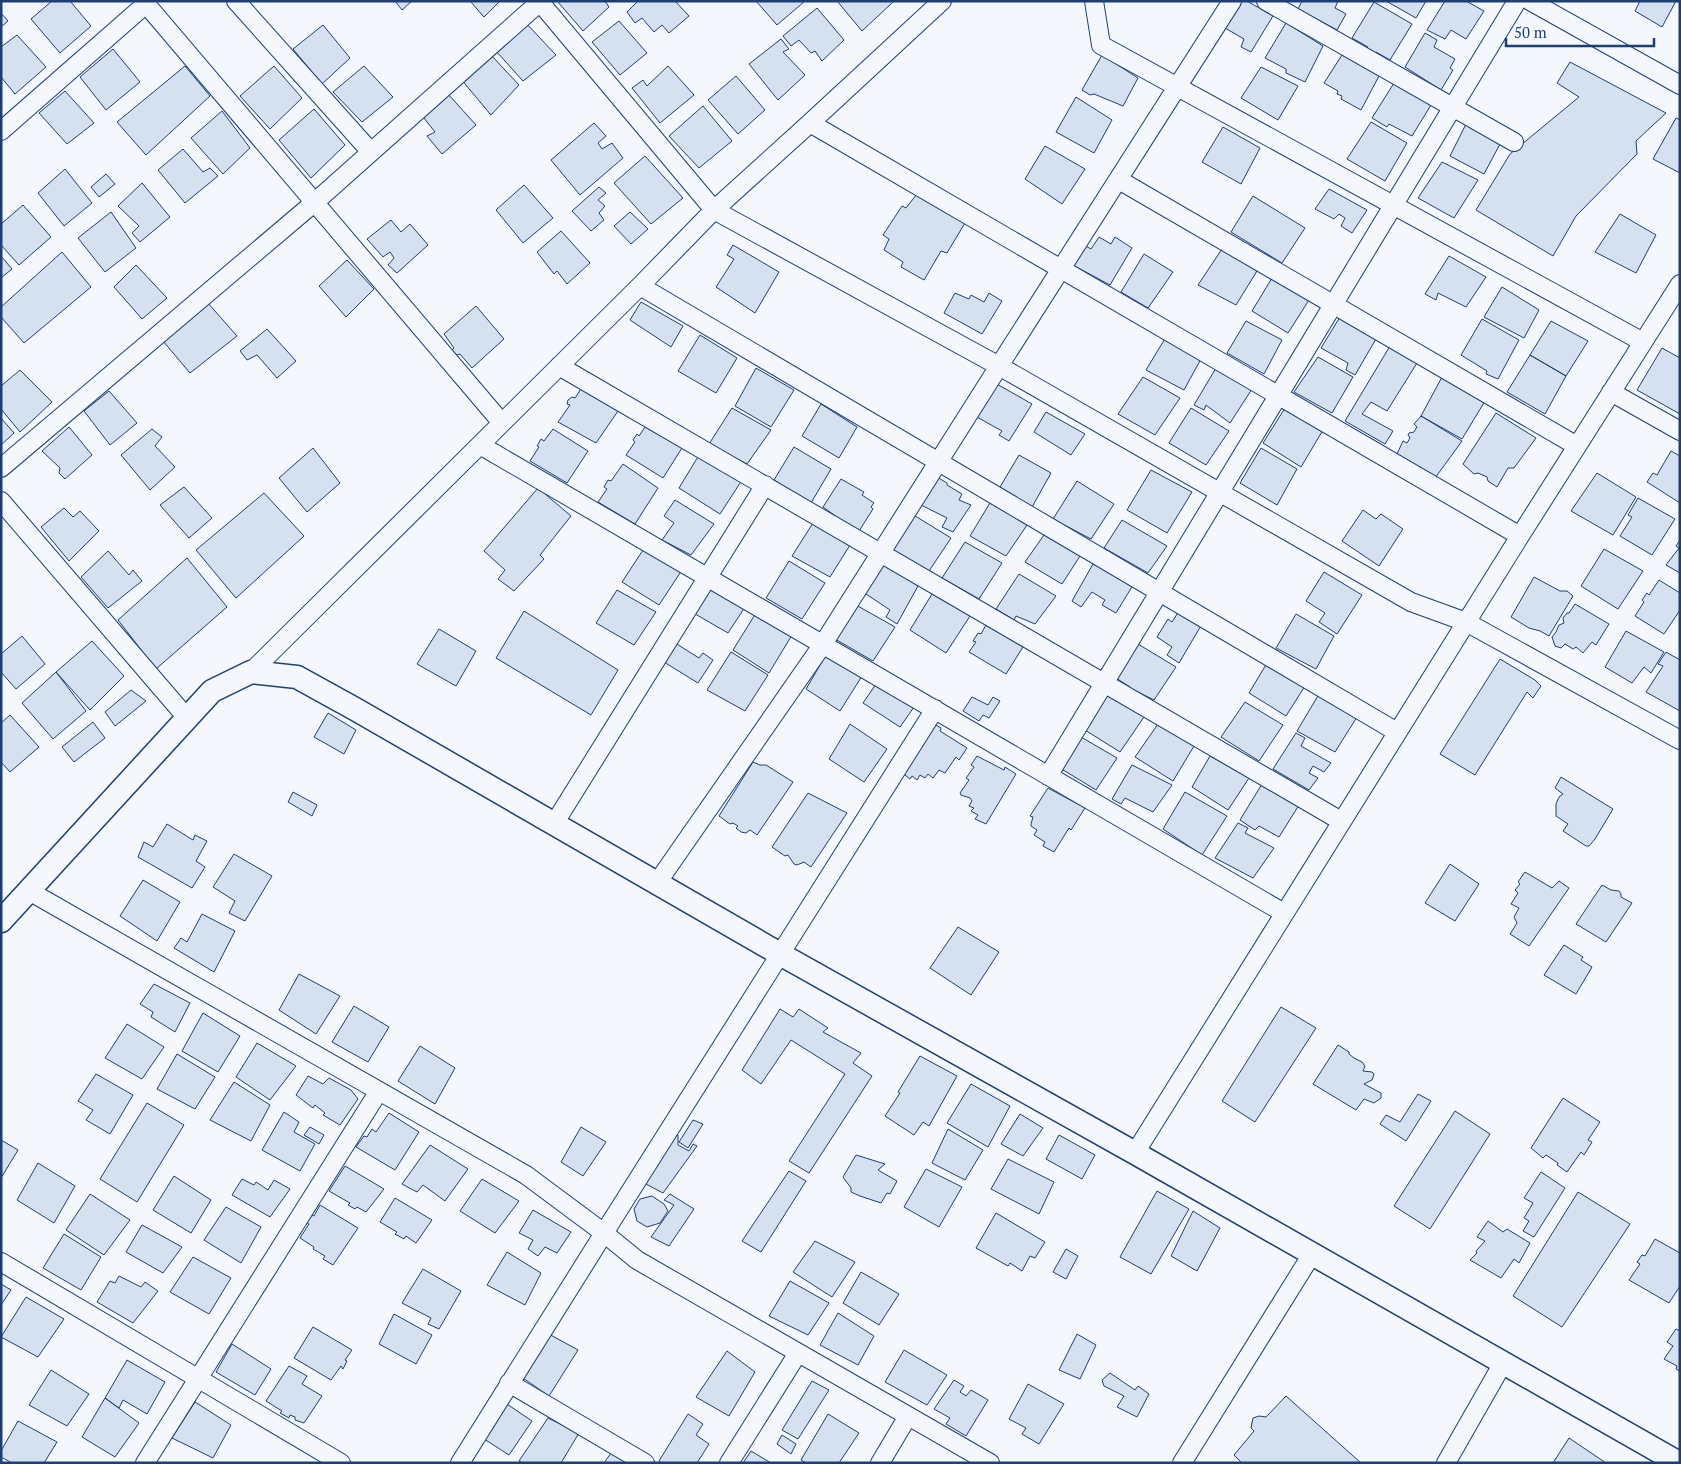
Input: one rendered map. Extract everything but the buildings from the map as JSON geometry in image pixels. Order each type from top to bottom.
[{"type":"street","points":[[236,1],[371,152]]},
{"type":"street","points":[[1,921],[212,691],[251,672],[640,286],[714,210],[942,1]]},
{"type":"street","points":[[1094,1],[1101,45],[1643,342]]},
{"type":"street","points":[[657,883],[822,644],[1232,1]]},
{"type":"street","points":[[1266,1],[1514,142]]},
{"type":"street","points":[[1048,776],[1517,1]]},
{"type":"street","points":[[1530,1],[1680,85]]},
{"type":"street","points":[[1,468],[315,202],[540,2],[714,210],[999,366],[1410,602],[1466,622],[1680,740]]},
{"type":"street","points":[[1,131],[147,3],[502,423]]},
{"type":"street","points":[[810,123],[1520,536]]},
{"type":"street","points":[[1119,180],[1577,446]]},
{"type":"street","points":[[1135,1153],[1397,732],[1680,284]]},
{"type":"street","points":[[640,286],[1397,732]]},
{"type":"street","points":[[559,366],[1342,821]]},
{"type":"street","points":[[1611,392],[1680,431]]},
{"type":"street","points":[[480,445],[1284,913]]},
{"type":"street","points":[[554,824],[765,485]]},
{"type":"street","points":[[1,501],[187,718]]},
{"type":"street","points":[[251,672],[297,677],[355,709],[780,954],[1135,1153],[1503,1363],[1665,1459]]},
{"type":"street","points":[[460,1463],[935,709]]},
{"type":"street","points":[[29,891],[526,1175],[637,1260],[990,1463]]},
{"type":"street","points":[[145,1463],[379,1091]]},
{"type":"street","points":[[1182,1463],[1312,1254]]},
{"type":"street","points":[[1,1262],[341,1463]]},
{"type":"street","points":[[729,1463],[798,1353]]},
{"type":"street","points":[[1446,1463],[1503,1363]]},
{"type":"street","points":[[509,1383],[645,1463]]},
{"type":"street","points":[[880,1463],[908,1416]]}]
